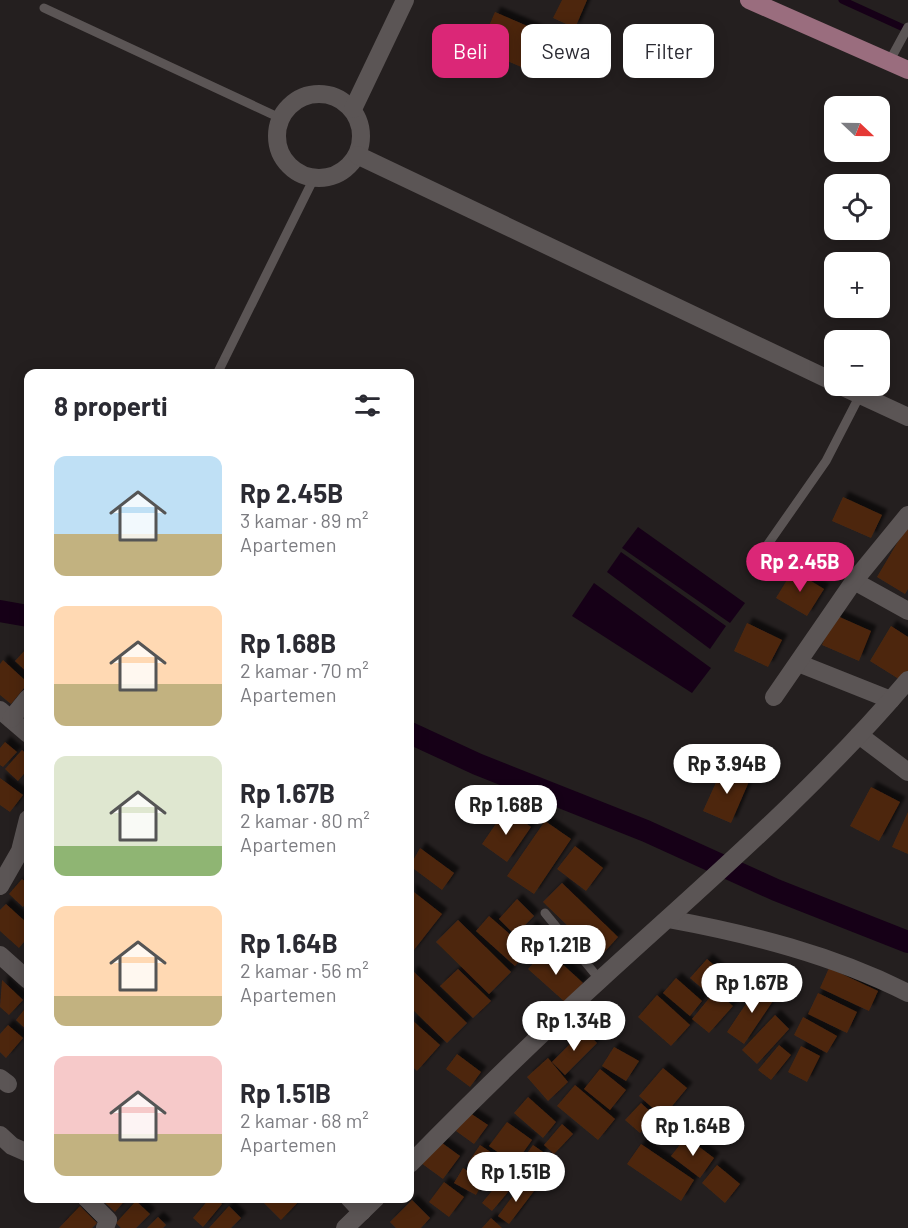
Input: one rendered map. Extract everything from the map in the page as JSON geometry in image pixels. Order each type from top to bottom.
[{"type":"main road","points":[[749,0],[908,70]]},
{"type":"street","points":[[353,109],[405,0]]},
{"type":"street","points":[[314,93],[336,96],[353,109],[361,132],[357,155],[346,168],[331,177],[314,178],[295,171],[282,156],[276,137],[280,118],[294,101],[314,93]]},
{"type":"street","points":[[357,155],[824,377]]},
{"type":"street","points":[[862,396],[908,417]]},
{"type":"street","points":[[774,697],[854,582],[908,515]]},
{"type":"street","points":[[854,582],[908,611]]},
{"type":"street","points":[[798,663],[891,700]]},
{"type":"street","points":[[414,1160],[600,980],[731,861],[859,735],[908,680]]},
{"type":"street","points":[[24,701],[6,715],[24,731]]},
{"type":"street","points":[[859,735],[908,772]]},
{"type":"street","points":[[0,886],[24,855]]},
{"type":"street","points":[[668,919],[770,941],[884,981],[908,993]]},
{"type":"street","points":[[0,955],[24,976]]},
{"type":"street","points":[[0,1135],[12,1146],[24,1152]]},
{"type":"street","points":[[91,1203],[108,1220],[105,1228]]},
{"type":"street","points":[[354,1203],[362,1212]]},
{"type":"street","points":[[345,1228],[371,1203]]},
{"type":"lane","points":[[44,8],[280,118]]},
{"type":"lane","points":[[889,62],[908,27]]},
{"type":"lane","points":[[219,369],[314,178]]},
{"type":"lane","points":[[761,554],[826,461],[859,396]]},
{"type":"lane","points":[[545,913],[600,980]]},
{"type":"shaded area","points":[[638,527],[745,603],[730,623],[622,548]]},
{"type":"shaded area","points":[[621,552],[726,626],[710,649],[607,572]]},
{"type":"shaded area","points":[[594,583],[711,668],[692,693],[572,616]]},
{"type":"building","points":[[562,0],[587,0],[577,24],[566,24],[553,18]]},
{"type":"building","points":[[495,12],[523,24],[521,67],[509,62],[509,24],[490,24]]},
{"type":"building","points":[[843,497],[882,515],[871,538],[832,521]]},
{"type":"building","points":[[906,528],[908,529],[908,589],[905,594],[877,577]]},
{"type":"building","points":[[793,570],[824,589],[807,616],[776,598]]},
{"type":"building","points":[[835,615],[871,631],[859,661],[822,645]]},
{"type":"building","points":[[747,623],[782,640],[768,667],[734,651]]},
{"type":"building","points":[[891,626],[908,637],[908,672],[902,681],[870,661]]},
{"type":"building","points":[[24,651],[24,669],[15,661]]},
{"type":"building","points":[[3,660],[24,679],[24,688],[11,704],[0,695],[0,664]]},
{"type":"building","points":[[5,742],[17,752],[3,767],[0,765],[0,748]]},
{"type":"building","points":[[22,750],[24,752],[24,774],[18,781],[5,769]]},
{"type":"building","points":[[723,767],[750,779],[731,823],[703,811]]},
{"type":"building","points":[[0,778],[23,795],[10,812],[0,805]]},
{"type":"building","points":[[871,787],[900,802],[879,841],[850,826]]},
{"type":"building","points":[[506,809],[531,827],[507,862],[482,844]]},
{"type":"building","points":[[908,812],[908,854],[892,847]]},
{"type":"building","points":[[545,821],[571,839],[534,894],[507,876]]},
{"type":"building","points":[[575,846],[603,868],[586,891],[557,869]]},
{"type":"building","points":[[420,848],[454,873],[442,890],[414,869],[414,859]]},
{"type":"building","points":[[22,879],[24,881],[23,907],[9,894]]},
{"type":"building","points":[[562,883],[618,937],[600,957],[543,902]]},
{"type":"building","points":[[414,892],[442,914],[414,950]]},
{"type":"building","points":[[517,899],[534,916],[515,935],[499,919]]},
{"type":"building","points":[[6,904],[24,920],[24,942],[19,948],[0,931],[0,910]]},
{"type":"building","points":[[489,916],[529,951],[515,966],[476,931]]},
{"type":"building","points":[[458,920],[511,972],[489,994],[436,942]]},
{"type":"building","points":[[531,926],[546,938],[537,949],[522,938]]},
{"type":"building","points":[[546,949],[583,983],[566,1003],[528,969]]},
{"type":"building","points":[[707,959],[739,987],[727,1001],[733,1006],[709,1033],[692,1019],[711,996],[690,978]]},
{"type":"building","points":[[829,968],[878,991],[869,1011],[820,988]]},
{"type":"building","points":[[458,969],[491,1001],[473,1018],[440,986]]},
{"type":"building","points":[[414,972],[467,1023],[447,1043],[414,1011]]},
{"type":"building","points":[[676,978],[702,1001],[690,1016],[663,993]]},
{"type":"building","points":[[2,980],[23,1000],[9,1015],[0,1007]]},
{"type":"building","points":[[760,983],[777,995],[744,1044],[727,1032]]},
{"type":"building","points":[[818,993],[857,1012],[847,1033],[808,1014]]},
{"type":"building","points":[[657,995],[690,1025],[671,1046],[638,1017]]},
{"type":"building","points":[[24,1010],[24,1027],[16,1020]]},
{"type":"building","points":[[775,1015],[789,1029],[757,1064],[742,1050]]},
{"type":"building","points":[[803,1017],[837,1036],[827,1053],[794,1035]]},
{"type":"building","points":[[414,1022],[440,1045],[417,1071],[414,1068]]},
{"type":"building","points":[[8,1025],[23,1038],[6,1058],[0,1052],[0,1034]]},
{"type":"building","points":[[584,1030],[597,1043],[565,1075],[552,1062]]},
{"type":"building","points":[[779,1045],[791,1055],[771,1080],[758,1070]]},
{"type":"building","points":[[801,1046],[820,1056],[807,1082],[788,1072]]},
{"type":"building","points":[[614,1047],[639,1061],[626,1081],[602,1066]]},
{"type":"building","points":[[457,1054],[481,1072],[470,1087],[446,1069]]},
{"type":"building","points":[[548,1058],[568,1082],[548,1101],[527,1077]]},
{"type":"building","points":[[663,1068],[687,1088],[663,1117],[639,1096]]},
{"type":"building","points":[[600,1069],[626,1090],[610,1110],[584,1089]]},
{"type":"building","points":[[575,1085],[615,1119],[598,1140],[557,1106]]},
{"type":"building","points":[[528,1097],[556,1122],[543,1138],[514,1113]]},
{"type":"building","points":[[641,1103],[655,1116],[640,1133],[625,1120]]},
{"type":"building","points":[[470,1113],[488,1125],[474,1144],[456,1131]]},
{"type":"building","points":[[507,1122],[532,1140],[515,1164],[489,1146]]},
{"type":"building","points":[[562,1124],[573,1134],[554,1154],[544,1145]]},
{"type":"building","points":[[686,1137],[714,1158],[700,1178],[671,1156]]},
{"type":"building","points":[[438,1140],[460,1156],[443,1179],[421,1163]]},
{"type":"building","points":[[641,1144],[694,1180],[681,1201],[627,1164]]},
{"type":"building","points":[[480,1145],[504,1161],[491,1179],[468,1163]]},
{"type":"building","points":[[533,1145],[543,1152],[527,1175],[517,1167]]},
{"type":"building","points":[[717,1165],[740,1184],[725,1203],[702,1183]]},
{"type":"building","points":[[463,1168],[484,1180],[476,1195],[454,1183]]},
{"type":"building","points":[[509,1170],[519,1179],[492,1211],[482,1203]]},
{"type":"building","points":[[444,1182],[464,1197],[449,1217],[429,1202]]},
{"type":"building","points":[[523,1182],[534,1191],[509,1224],[498,1216]]},
{"type":"building","points":[[414,1202],[430,1218],[421,1228],[396,1228],[390,1222],[409,1203]]},
{"type":"building","points":[[105,1203],[123,1203],[115,1212]]},
{"type":"building","points":[[134,1203],[138,1203],[150,1214],[136,1228],[121,1228],[116,1223]]},
{"type":"building","points":[[206,1203],[222,1204],[203,1227],[193,1218]]},
{"type":"building","points":[[264,1203],[297,1203],[281,1220]]},
{"type":"building","points":[[80,1206],[97,1223],[92,1228],[59,1228]]},
{"type":"building","points":[[229,1206],[241,1218],[231,1228],[209,1228]]},
{"type":"building","points":[[158,1217],[166,1225],[163,1228],[147,1228]]},
{"type":"building","points":[[491,1218],[502,1228],[482,1228]]},
{"type":"waterway","points":[[842,0],[908,30]]},
{"type":"waterway","points":[[0,611],[24,615]]},
{"type":"waterway","points":[[414,735],[477,764],[646,831],[776,890],[908,942]]}]
